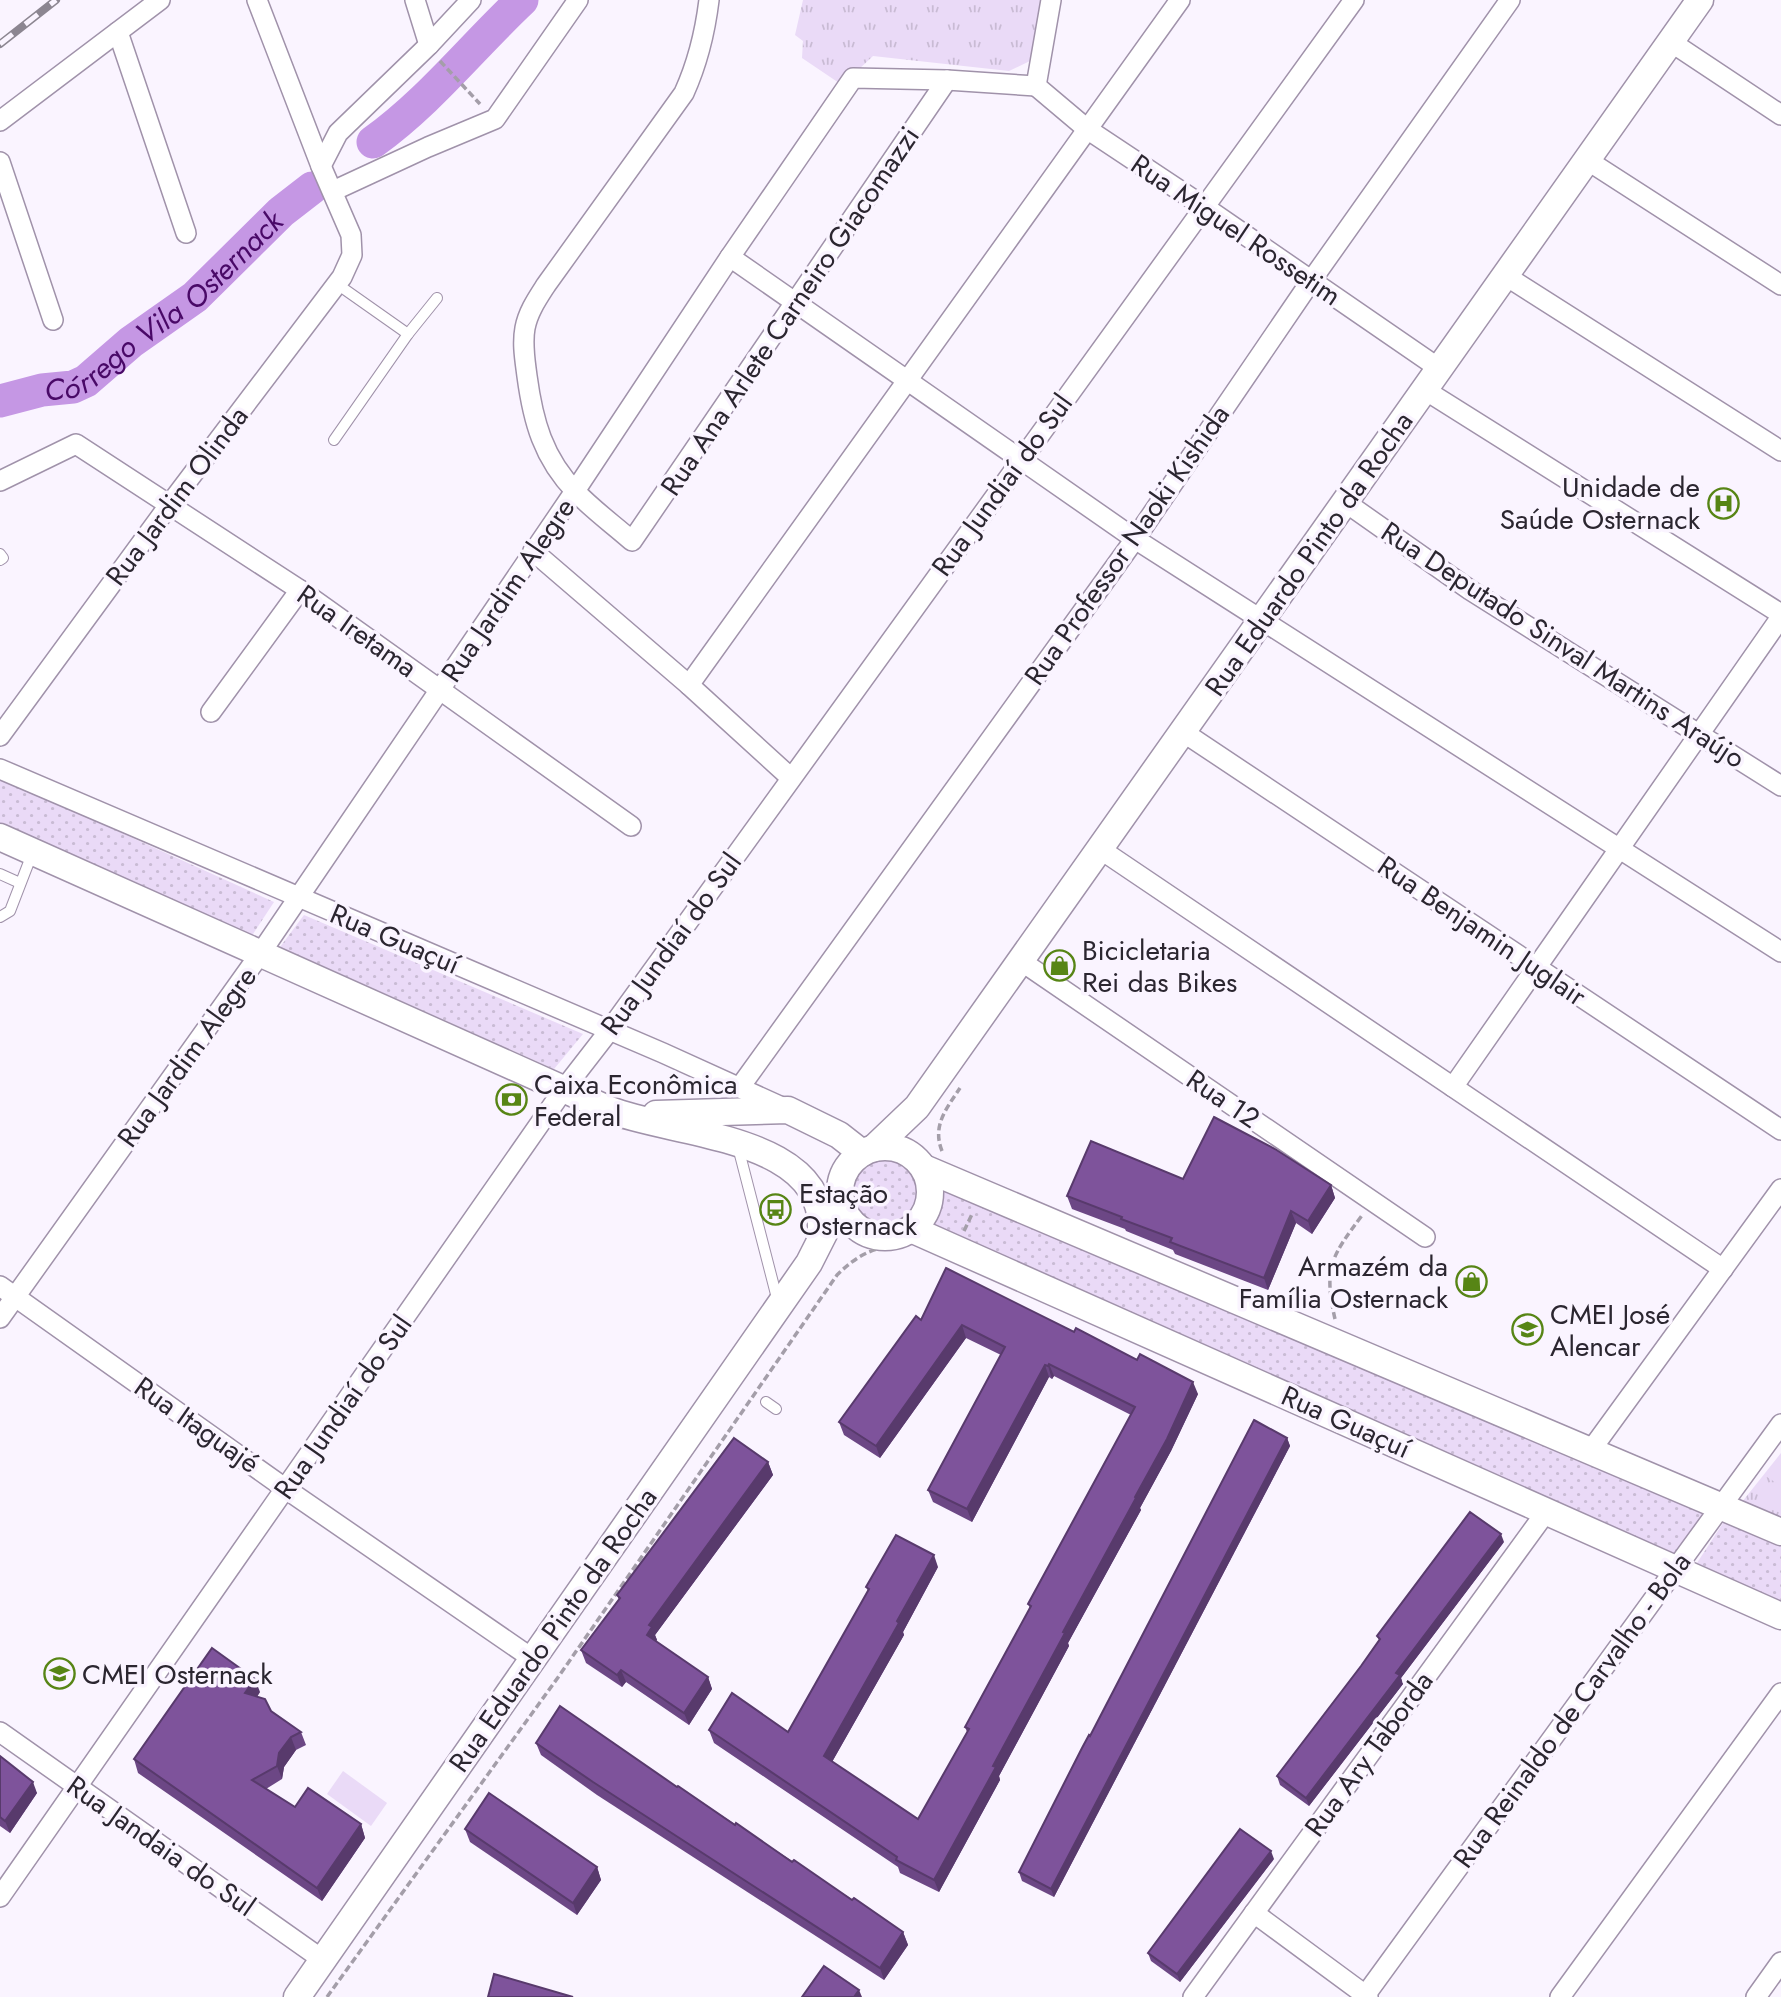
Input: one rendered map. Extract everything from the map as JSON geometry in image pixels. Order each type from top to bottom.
[{"type":"main road","name":"Rua Eduardo Pinto da Rocha","points":[[868,1151],[917,1107],[1700,0]]},
{"type":"main road","name":"Rua Guaçuí","points":[[0,837],[623,1115],[737,1143],[768,1155],[791,1168],[807,1183]]},
{"type":"main road","points":[[917,1107],[921,1164],[929,1181],[927,1208],[908,1238],[869,1234],[856,1226],[846,1214],[841,1193],[844,1173],[852,1162],[868,1151],[898,1149],[921,1164],[1781,1532]]},
{"type":"main road","name":"Rua Guaçuí","points":[[623,1115],[788,1110],[868,1151]]},
{"type":"main road","points":[[737,1143],[741,1130],[751,1118],[788,1110]]},
{"type":"main road","name":"Rua Eduardo Pinto da Rocha","points":[[807,1183],[818,1202],[821,1214],[822,1227],[813,1255]]},
{"type":"main road","points":[[807,1183],[841,1193]]},
{"type":"main road","name":"Rua Eduardo Pinto da Rocha","points":[[297,1997],[779,1307],[813,1255],[841,1193]]},
{"type":"main road","name":"Rua Eduardo Pinto da Rocha","points":[[813,1255],[869,1234]]},
{"type":"main road","name":"Rua Guaçuí","points":[[908,1238],[1546,1511],[1781,1616]]},
{"type":"street","points":[[0,121],[160,0]]},
{"type":"street","points":[[257,0],[333,191],[495,119],[578,0]]},
{"type":"street","points":[[415,0],[432,50]]},
{"type":"street","points":[[321,166],[338,133],[432,50],[471,0]]},
{"type":"street","points":[[575,491],[547,452],[536,428],[523,350],[525,328],[530,310],[546,285],[684,93],[702,49],[709,0]]},
{"type":"street","points":[[1036,86],[1051,0]]},
{"type":"street","points":[[689,685],[1180,0]]},
{"type":"street","name":"Rua Jundiaí do Sul","points":[[0,1897],[564,1089],[609,1031],[1354,0]]},
{"type":"street","name":"Rua Professor Naoki Kishida","points":[[740,1087],[1135,538],[1311,281],[1510,0]]},
{"type":"street","points":[[118,32],[186,233]]},
{"type":"street","points":[[1671,42],[1781,115]]},
{"type":"street","name":"Rua Jardim Alegre","points":[[0,1318],[8,1291],[260,954],[853,78],[947,80],[1036,86]]},
{"type":"street","name":"Rua Ana Arlete Carneiro Giacomazzi","points":[[575,491],[632,541],[947,80]]},
{"type":"street","name":"Rua Miguel Rossetim","points":[[1036,86],[1087,129],[1311,281],[1432,379],[1781,615]]},
{"type":"street","points":[[1587,160],[1781,285]]},
{"type":"street","points":[[0,162],[53,320]]},
{"type":"street","name":"Rua Jardim Olinda","points":[[0,736],[170,504],[337,284],[352,254],[351,235],[333,191]]},
{"type":"street","points":[[730,257],[1135,538],[1781,952]]},
{"type":"street","points":[[1506,276],[1781,451]]},
{"type":"street","name":"Rua Iretama","points":[[0,481],[76,444],[300,590],[631,827]]},
{"type":"street","name":"Rua Deputado Sinval Martins Araújo","points":[[1345,502],[1470,590],[1781,786]]},
{"type":"street","points":[[533,551],[689,685],[791,778]]},
{"type":"street","points":[[211,712],[300,590]]},
{"type":"street","points":[[1452,1087],[1781,615]]},
{"type":"street","name":"Rua Benjamin Juglair","points":[[1183,732],[1781,1130]]},
{"type":"street","name":"Rua Guaçuí","points":[[0,769],[788,1110]]},
{"type":"street","points":[[1100,849],[1723,1269]]},
{"type":"street","name":"Rua 12","points":[[1021,961],[1425,1237]]},
{"type":"street","points":[[1591,1450],[1781,1189]]},
{"type":"street","name":"Rua Itaguajé","points":[[8,1291],[286,1489],[533,1659]]},
{"type":"street","name":"Rua Reinaldo de Carvalho - Bola","points":[[1366,1996],[1781,1424]]},
{"type":"street","name":"Rua Ary Taborda","points":[[1193,1997],[1546,1511]]},
{"type":"street","points":[[1560,1997],[1781,1693]]},
{"type":"street","name":"Rua Jandaia do Sul","points":[[0,1732],[323,1960]]},
{"type":"street","points":[[1254,1913],[1366,1996]]},
{"type":"street","points":[[1756,1997],[1781,1962]]},
{"type":"lane","points":[[337,284],[408,334]]},
{"type":"lane","points":[[334,440],[408,334],[437,298]]},
{"type":"lane","points":[[0,554],[3,558],[0,560]]},
{"type":"lane","points":[[0,917],[10,911],[33,852]]},
{"type":"lane","points":[[0,874],[20,883]]},
{"type":"lane","points":[[737,1143],[779,1307]]},
{"type":"lane","points":[[766,1402],[776,1409]]},
{"type":"path","points":[[432,50],[464,88]]},
{"type":"path","points":[[947,1157],[942,1152],[937,1129],[942,1115],[965,1081]]},
{"type":"path","points":[[1341,1344],[1330,1296],[1331,1264],[1338,1248],[1372,1201]]},
{"type":"path","points":[[961,1238],[978,1202]]},
{"type":"path","points":[[327,1997],[559,1676],[837,1275],[851,1261],[870,1251],[908,1238]]},
{"type":"green space","points":[[803,0],[1042,0],[1030,61],[1009,71],[873,56],[842,85],[802,58],[803,41],[795,35]]},
{"type":"green space","points":[[0,778],[274,902],[251,937],[0,824]]},
{"type":"green space","points":[[304,915],[583,1034],[554,1069],[280,947]]},
{"type":"green space","points":[[886,1153],[901,1156],[913,1164],[921,1176],[924,1191],[921,1206],[913,1218],[901,1226],[886,1229],[871,1226],[859,1218],[851,1206],[848,1191],[851,1176],[859,1164],[871,1156]]},
{"type":"green space","points":[[944,1185],[1705,1510],[1672,1557],[931,1226]]},
{"type":"green space","points":[[1781,1453],[1781,1520],[1742,1502]]},
{"type":"green space","points":[[1781,1457],[1781,1486],[1767,1477]]},
{"type":"green space","points":[[1725,1520],[1781,1545],[1781,1606],[1695,1566]]},
{"type":"green space","points":[[343,1771],[387,1803],[371,1826],[327,1794]]},
{"type":"building","points":[[1214,1117],[1275,1149],[1331,1185],[1308,1221],[1291,1211],[1264,1278],[1170,1242],[1172,1238],[1067,1196],[1091,1141],[1183,1179]]},
{"type":"building","points":[[946,1268],[1074,1332],[1076,1328],[1137,1360],[1140,1354],[1193,1382],[1167,1439],[934,1880],[896,1860],[897,1857],[709,1730],[732,1693],[788,1732],[869,1589],[866,1587],[896,1535],[934,1555],[824,1756],[918,1819],[969,1729],[965,1727],[1031,1606],[1028,1604],[1135,1407],[1049,1364],[1045,1365],[967,1509],[928,1490],[1005,1347],[962,1325],[876,1446],[839,1422],[916,1316],[921,1320]]},
{"type":"building","points":[[1254,1420],[1287,1438],[1051,1889],[1019,1872]]},
{"type":"building","points":[[734,1438],[768,1462],[649,1625],[652,1627],[647,1635],[708,1677],[684,1713],[621,1670],[617,1675],[581,1650],[620,1598],[617,1595]]},
{"type":"building","points":[[1470,1512],[1501,1534],[1396,1673],[1400,1675],[1306,1798],[1277,1776],[1361,1666],[1380,1639],[1377,1636]]},
{"type":"building","points":[[212,1648],[255,1679],[245,1693],[265,1699],[271,1711],[301,1732],[291,1737],[279,1753],[277,1766],[252,1780],[295,1807],[308,1788],[361,1824],[317,1888],[134,1759]]},
{"type":"building","points":[[560,1706],[677,1787],[792,1862],[794,1860],[852,1900],[854,1898],[903,1932],[880,1968],[536,1743]]},
{"type":"building","points":[[0,1756],[33,1782],[5,1821],[0,1817]]},
{"type":"building","points":[[489,1793],[597,1867],[573,1903],[465,1829]]},
{"type":"building","points":[[1240,1829],[1271,1851],[1177,1974],[1148,1953]]},
{"type":"building","points":[[824,1966],[859,1990],[854,1997],[802,1997]]},
{"type":"building","points":[[494,1974],[573,1997],[488,1997]]},
{"type":"waterway","name":"Córrego Vila Osternack","points":[[373,142],[432,92],[522,0]]},
{"type":"waterway","name":"Córrego Vila Osternack","points":[[0,401],[42,390],[73,387],[86,381],[131,342],[195,297],[281,212],[312,188]]},
{"type":"railway","points":[[0,44],[56,0]]},
{"type":"place","name":"Unidade de Saúde Osternack","points":[[1723,503]]},
{"type":"place","name":"Bicicletaria Rei das Bikes","points":[[1059,966]]},
{"type":"place","name":"Caixa Econômica Federal","points":[[511,1100]]},
{"type":"place","name":"Estação Osternack","points":[[776,1209]]},
{"type":"place","name":"Armazém da Família Osternack","points":[[1471,1282]]},
{"type":"place","name":"CMEI José Alencar","points":[[1527,1330]]},
{"type":"place","name":"CMEI Osternack","points":[[59,1674]]}]
